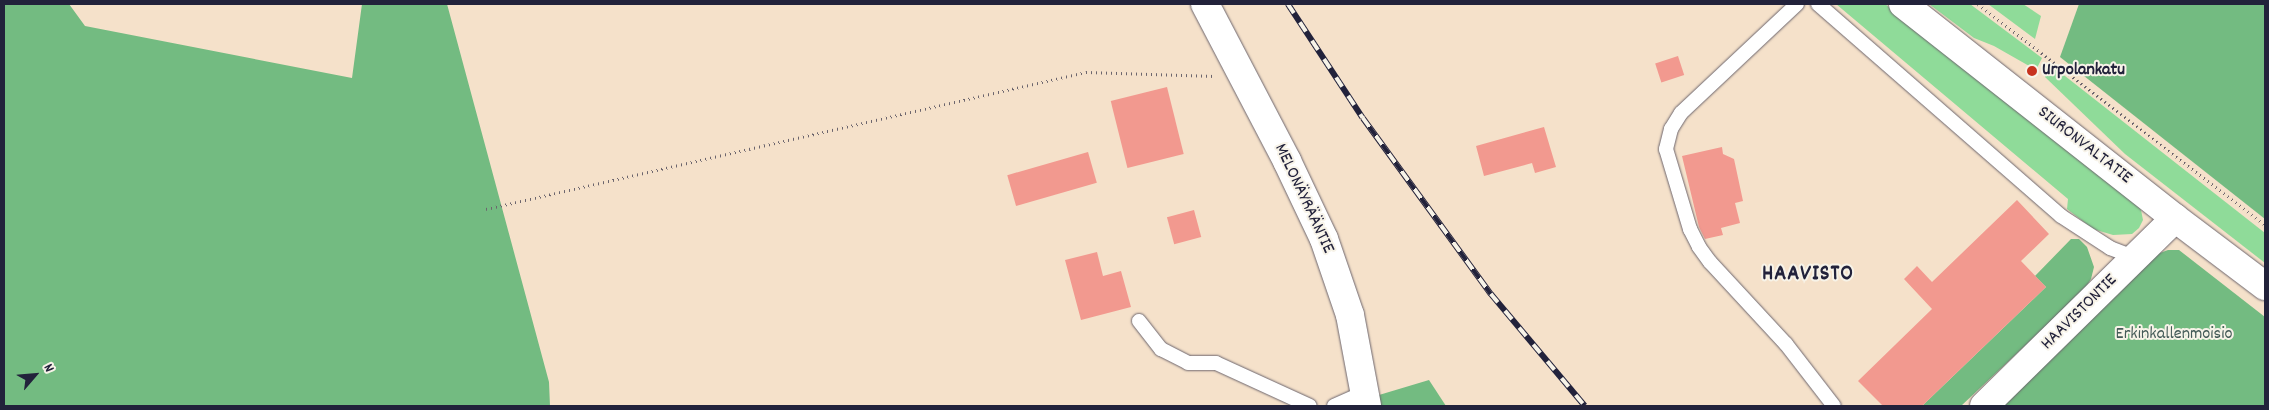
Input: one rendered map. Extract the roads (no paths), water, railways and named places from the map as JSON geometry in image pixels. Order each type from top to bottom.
[{"type":"street","name":"MELONÄYRÄÄNTIE","points":[[1205,4],[1324,239],[1350,315],[1366,399]]},
{"type":"street","name":"SIURONVALTATIE","points":[[1903,4],[2175,218],[2265,286]]},
{"type":"street","name":"HAAVISTONTIE","points":[[1984,406],[2175,218]]},
{"type":"lane","points":[[1796,4],[1681,114],[1671,129],[1666,149],[1690,229],[1699,247],[1710,262],[1786,344],[1834,406]]},
{"type":"lane","points":[[1818,4],[2061,216],[2110,248],[2136,258]]},
{"type":"lane","points":[[1138,321],[1161,349],[1188,364],[1216,363],[1310,406]]},
{"type":"lane","points":[[1334,406],[1366,399]]},
{"type":"railway","points":[[1288,4],[1363,118],[1491,294],[1585,406]]},
{"type":"place","name":"Urpolankatu","points":[[2032,71]]},
{"type":"district","name":"HAAVISTO","points":[[1808,275]]},
{"type":"park label","name":"Erkinkallenmoisio","points":[[2174,335]]}]
